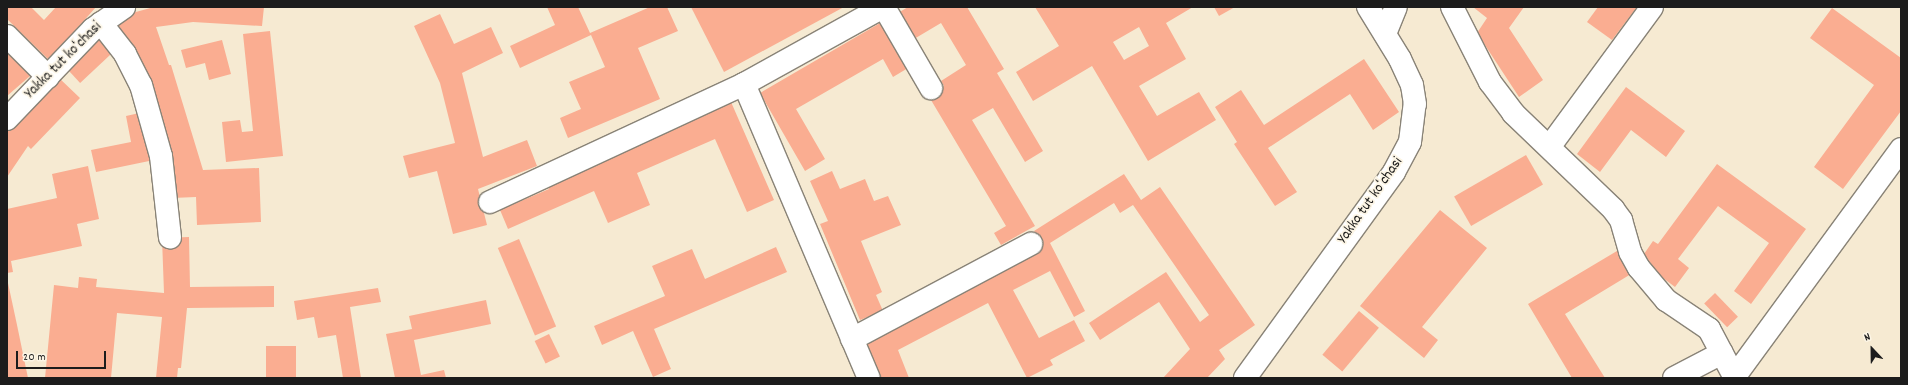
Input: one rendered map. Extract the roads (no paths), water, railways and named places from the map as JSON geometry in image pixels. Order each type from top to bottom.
[{"type":"street","name":"Yakka tut koʻchasi","points":[[7,119],[101,23],[124,7]]},
{"type":"street","points":[[490,202],[744,84],[884,7],[931,88]]},
{"type":"street","name":"Yakka tut koʻchasi","points":[[1245,378],[1394,172],[1410,142],[1415,104],[1412,85],[1400,59],[1368,7]]},
{"type":"street","points":[[1385,34],[1396,7]]},
{"type":"street","points":[[1452,7],[1490,82],[1514,113],[1550,146],[1613,209],[1621,220],[1630,252],[1639,268],[1666,300],[1709,329],[1735,377],[1901,149]]},
{"type":"street","points":[[1550,146],[1652,7]]},
{"type":"street","points":[[101,23],[125,54],[141,85],[160,151],[170,238]]},
{"type":"street","points":[[7,36],[48,77]]},
{"type":"street","points":[[744,84],[869,378]]},
{"type":"street","points":[[852,338],[1031,244]]},
{"type":"street","points":[[1674,378],[1722,353]]}]
